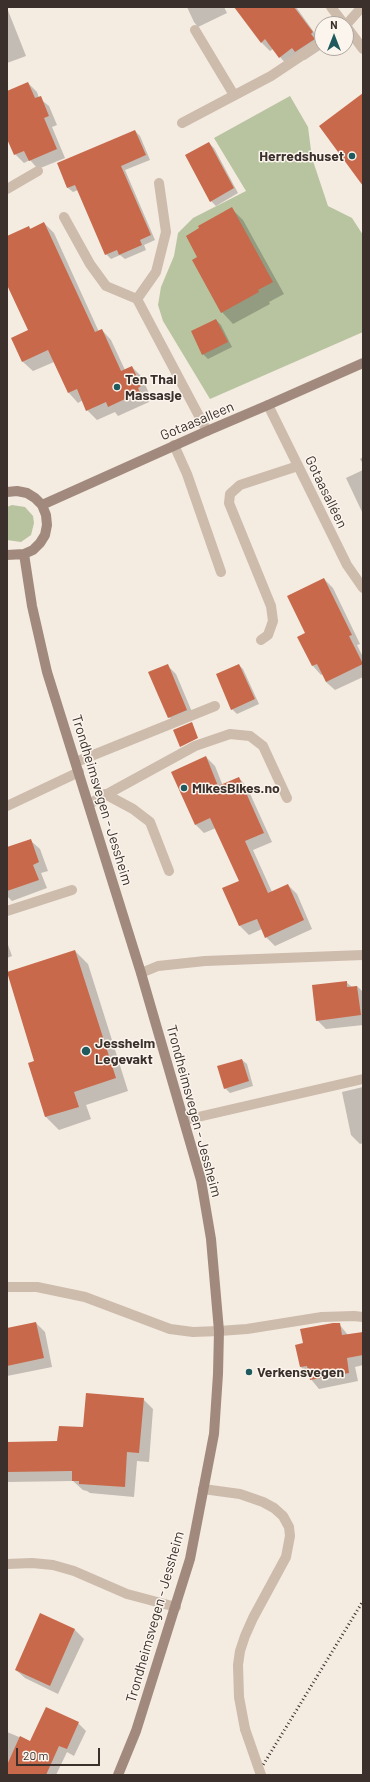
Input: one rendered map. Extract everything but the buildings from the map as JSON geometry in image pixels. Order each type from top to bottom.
[{"type":"main road","name":"Gotaasalleen","points":[[42,506],[207,431],[268,406],[363,363]]},
{"type":"main road","points":[[7,492],[17,491],[27,493],[35,498],[42,506],[46,515],[47,525],[45,535],[33,550],[24,554],[7,555]]},
{"type":"main road","name":"Trondheimsvegen - Jessheim","points":[[24,554],[32,606],[47,672],[141,972],[185,1120],[201,1180],[211,1239],[219,1331],[214,1434],[190,1559],[136,1731],[118,1775]]},
{"type":"street","points":[[331,7],[338,16]]},
{"type":"street","points":[[354,16],[362,7]]},
{"type":"street","points":[[195,30],[234,95]]},
{"type":"street","points":[[354,37],[363,49]]},
{"type":"street","points":[[182,123],[271,76],[314,47]]},
{"type":"street","points":[[7,189],[38,171]]},
{"type":"street","points":[[137,299],[156,272],[166,232],[159,183]]},
{"type":"street","points":[[64,217],[90,264],[106,286],[137,299],[207,431]]},
{"type":"street","name":"Gotaasalléen","points":[[268,406],[346,565],[363,588]]},
{"type":"street","points":[[174,446],[187,474],[221,572]]},
{"type":"street","points":[[261,640],[268,635],[273,621],[271,606],[229,503],[230,494],[240,485],[298,466]]},
{"type":"street","points":[[7,806],[78,767],[215,706]]},
{"type":"street","points":[[89,804],[195,746],[230,734],[250,736],[263,746],[287,798]]},
{"type":"street","points":[[105,794],[133,809],[150,822],[169,871]]},
{"type":"street","points":[[7,912],[72,890]]},
{"type":"street","points":[[141,972],[158,966],[205,961],[363,954]]},
{"type":"street","points":[[185,1120],[363,1079]]},
{"type":"street","points":[[7,1287],[37,1287],[85,1297],[170,1329],[193,1332],[247,1329],[322,1317],[354,1316],[363,1318]]},
{"type":"street","points":[[203,1489],[240,1494],[263,1502],[274,1508],[283,1516],[290,1536],[286,1557],[245,1636],[240,1651],[238,1665],[239,1697],[245,1729],[261,1775]]},
{"type":"street","points":[[7,1564],[32,1563],[53,1565],[74,1571],[127,1594],[176,1607]]},
{"type":"green space","points":[[290,96],[308,127],[312,158],[328,206],[352,218],[363,235],[363,332],[210,399],[163,321],[158,305],[161,287],[174,256],[178,233],[193,218],[246,191],[214,138]]},
{"type":"green space","points":[[12,505],[25,507],[33,516],[34,523],[31,535],[21,542],[7,540],[7,507]]},
{"type":"railway","points":[[257,1775],[363,1601]]},
{"type":"place","name":"Herredshuset","points":[[352,156]]},
{"type":"place","name":"Ten Thai Massasje","points":[[117,387]]},
{"type":"place","name":"MikesBikes.no","points":[[184,788]]},
{"type":"place","name":"Jessheim Legevakt","points":[[86,1051]]},
{"type":"place","name":"Verkensvegen","points":[[249,1372]]}]
